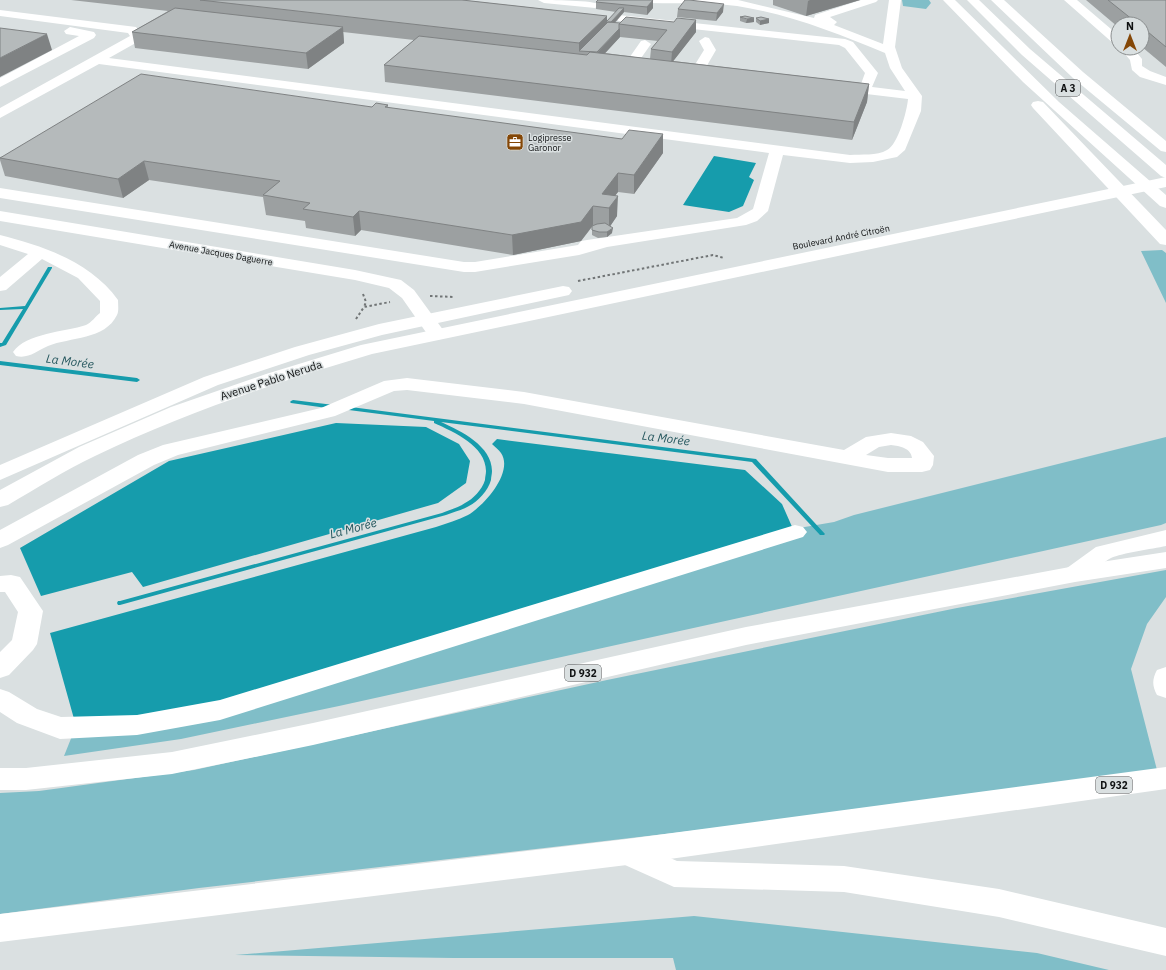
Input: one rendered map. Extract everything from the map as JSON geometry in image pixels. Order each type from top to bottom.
[{"type":"main road","points":[[648,0],[740,2],[808,20],[889,47]]},
{"type":"main road","points":[[872,0],[821,15],[819,18],[889,47]]},
{"type":"main road","points":[[97,60],[777,151],[850,159],[873,158],[892,154],[900,147],[914,111],[915,96],[896,68],[889,47],[895,0]]},
{"type":"main road","name":"A 3","points":[[949,0],[1013,65],[1122,165],[1166,203]]},
{"type":"main road","name":"A 3","points":[[973,0],[1026,52],[1166,172]]},
{"type":"main road","points":[[998,0],[1078,74],[1166,148]]},
{"type":"main road","points":[[1070,0],[1110,34]]},
{"type":"main road","points":[[636,2],[708,5],[740,2]]},
{"type":"main road","points":[[541,4],[607,14],[841,42],[849,45],[872,73],[868,84]]},
{"type":"main road","points":[[0,14],[132,30],[137,37],[0,114]]},
{"type":"main road","points":[[0,23],[86,33],[90,35],[0,83]]},
{"type":"main road","points":[[0,97],[104,41]]},
{"type":"main road","points":[[697,71],[710,50],[705,41]]},
{"type":"main road","points":[[645,44],[631,64],[660,67]]},
{"type":"main road","points":[[1133,56],[1136,59],[1136,67],[1145,74],[1166,81]]},
{"type":"main road","points":[[1013,65],[1008,74],[1166,240]]},
{"type":"main road","points":[[682,70],[713,73]]},
{"type":"main road","points":[[829,86],[915,96]]},
{"type":"main road","points":[[0,193],[441,263],[475,267],[579,250],[601,244],[740,222],[751,218],[760,211],[775,184],[777,151]]},
{"type":"main road","name":"Boulevard André Citroën","points":[[559,308],[1043,202],[1166,172]]},
{"type":"main road","name":"Boulevard André Citroën","points":[[516,301],[584,287],[1043,202],[1166,182]]},
{"type":"main road","name":"Avenue Jacques Daguerre","points":[[0,216],[355,275],[395,284],[408,294],[432,327]]},
{"type":"main road","points":[[0,240],[40,252],[84,274],[109,300],[109,314],[94,328],[41,342],[23,352]]},
{"type":"main road","points":[[0,286],[40,252]]},
{"type":"main road","name":"Avenue Pablo Neruda","points":[[0,500],[80,456],[132,431],[200,403],[275,376],[368,349],[516,301]]},
{"type":"main road","name":"Avenue Pablo Neruda","points":[[0,473],[211,381],[302,351],[379,330],[432,327],[559,308]]},
{"type":"main road","points":[[0,540],[146,460],[171,450],[337,408],[391,385],[407,384],[524,398],[848,457]]},
{"type":"main road","points":[[0,699],[27,716],[60,728],[137,725],[220,710],[795,532]]},
{"type":"main road","points":[[1075,574],[1104,552],[1166,538]]},
{"type":"main road","name":"D 932","points":[[0,779],[26,779],[172,763],[321,732],[746,636],[1075,574],[1166,560]]},
{"type":"main road","points":[[0,584],[11,583],[31,611],[24,644],[0,668]]},
{"type":"main road","points":[[1166,677],[1166,688]]},
{"type":"main road","name":"D 932","points":[[0,928],[626,852],[1166,778]]},
{"type":"main road","points":[[626,852],[674,874],[844,879],[999,903],[1166,942]]},
{"type":"shaded area","points":[[902,0],[929,0],[931,3],[926,9],[903,6]]},
{"type":"shaded area","points":[[714,156],[756,163],[749,177],[754,180],[743,206],[729,212],[683,205]]},
{"type":"shaded area","points":[[1162,250],[1166,253],[1166,303],[1141,251]]},
{"type":"shaded area","points":[[336,423],[426,427],[459,444],[470,461],[466,483],[438,503],[143,587],[132,572],[41,596],[20,548],[169,461]]},
{"type":"shaded area","points":[[1166,437],[1166,523],[1161,525],[339,706],[181,739],[64,756],[76,726],[793,529],[834,522],[854,515]]},
{"type":"shaded area","points":[[497,439],[745,470],[782,504],[793,529],[207,710],[76,726],[50,633],[436,527],[464,517],[475,511],[482,504],[495,488],[500,479],[504,469],[504,461],[501,453],[492,444]]},
{"type":"shaded area","points":[[1166,570],[1166,597],[1147,624],[1131,669],[1157,770],[725,827],[199,888],[0,914],[0,793],[39,791],[194,770],[607,680],[957,608]]},
{"type":"shaded area","points":[[694,916],[1037,953],[1109,970],[676,970],[673,958],[453,958],[235,955]]},
{"type":"building","points":[[200,0],[462,0],[607,16],[579,43]]},
{"type":"building","points":[[598,0],[653,0],[647,7],[596,2]]},
{"type":"building","points":[[685,0],[724,4],[717,13],[678,9]]},
{"type":"building","points":[[1108,0],[1166,0],[1166,47],[1150,34],[1150,16],[1128,16]]},
{"type":"building","points":[[175,8],[343,27],[306,53],[132,32]]},
{"type":"building","points":[[619,8],[624,8],[611,22],[607,23],[607,21]]},
{"type":"building","points":[[745,16],[754,18],[747,19],[740,17]]},
{"type":"building","points":[[626,17],[674,22],[677,18],[696,20],[672,52],[651,49],[667,30],[619,24]]},
{"type":"building","points":[[761,17],[769,19],[760,21],[756,18]]},
{"type":"building","points":[[608,22],[620,23],[619,29],[597,52],[579,51]]},
{"type":"building","points":[[0,28],[47,34],[0,58]]},
{"type":"building","points":[[419,36],[587,55],[590,52],[869,84],[854,122],[384,65]]},
{"type":"building","points":[[141,74],[372,107],[376,103],[388,105],[385,107],[622,139],[629,130],[663,134],[634,175],[618,173],[602,194],[618,196],[609,208],[593,206],[581,222],[512,235],[359,211],[353,217],[303,209],[310,203],[263,195],[280,181],[144,161],[118,179],[0,158]]},
{"type":"building","points":[[605,223],[613,228],[607,232],[592,230],[592,226]]},
{"type":"waterway","name":"La Morée","points":[[27,307],[50,268]]},
{"type":"waterway","name":"La Morée","points":[[0,309],[27,307]]},
{"type":"waterway","name":"La Morée","points":[[0,345],[4,344],[27,307]]},
{"type":"waterway","name":"La Morée","points":[[0,363],[137,380]]},
{"type":"waterway","name":"La Morée","points":[[293,402],[334,407]]},
{"type":"waterway","name":"La Morée","points":[[343,408],[754,460],[822,534]]},
{"type":"waterway","name":"La Morée","points":[[120,603],[444,514],[467,505],[478,496],[487,483],[490,472],[488,461],[483,452],[466,437],[436,422]]},
{"type":"place","name":"Logipresse Garonor","points":[[515,142]]}]
